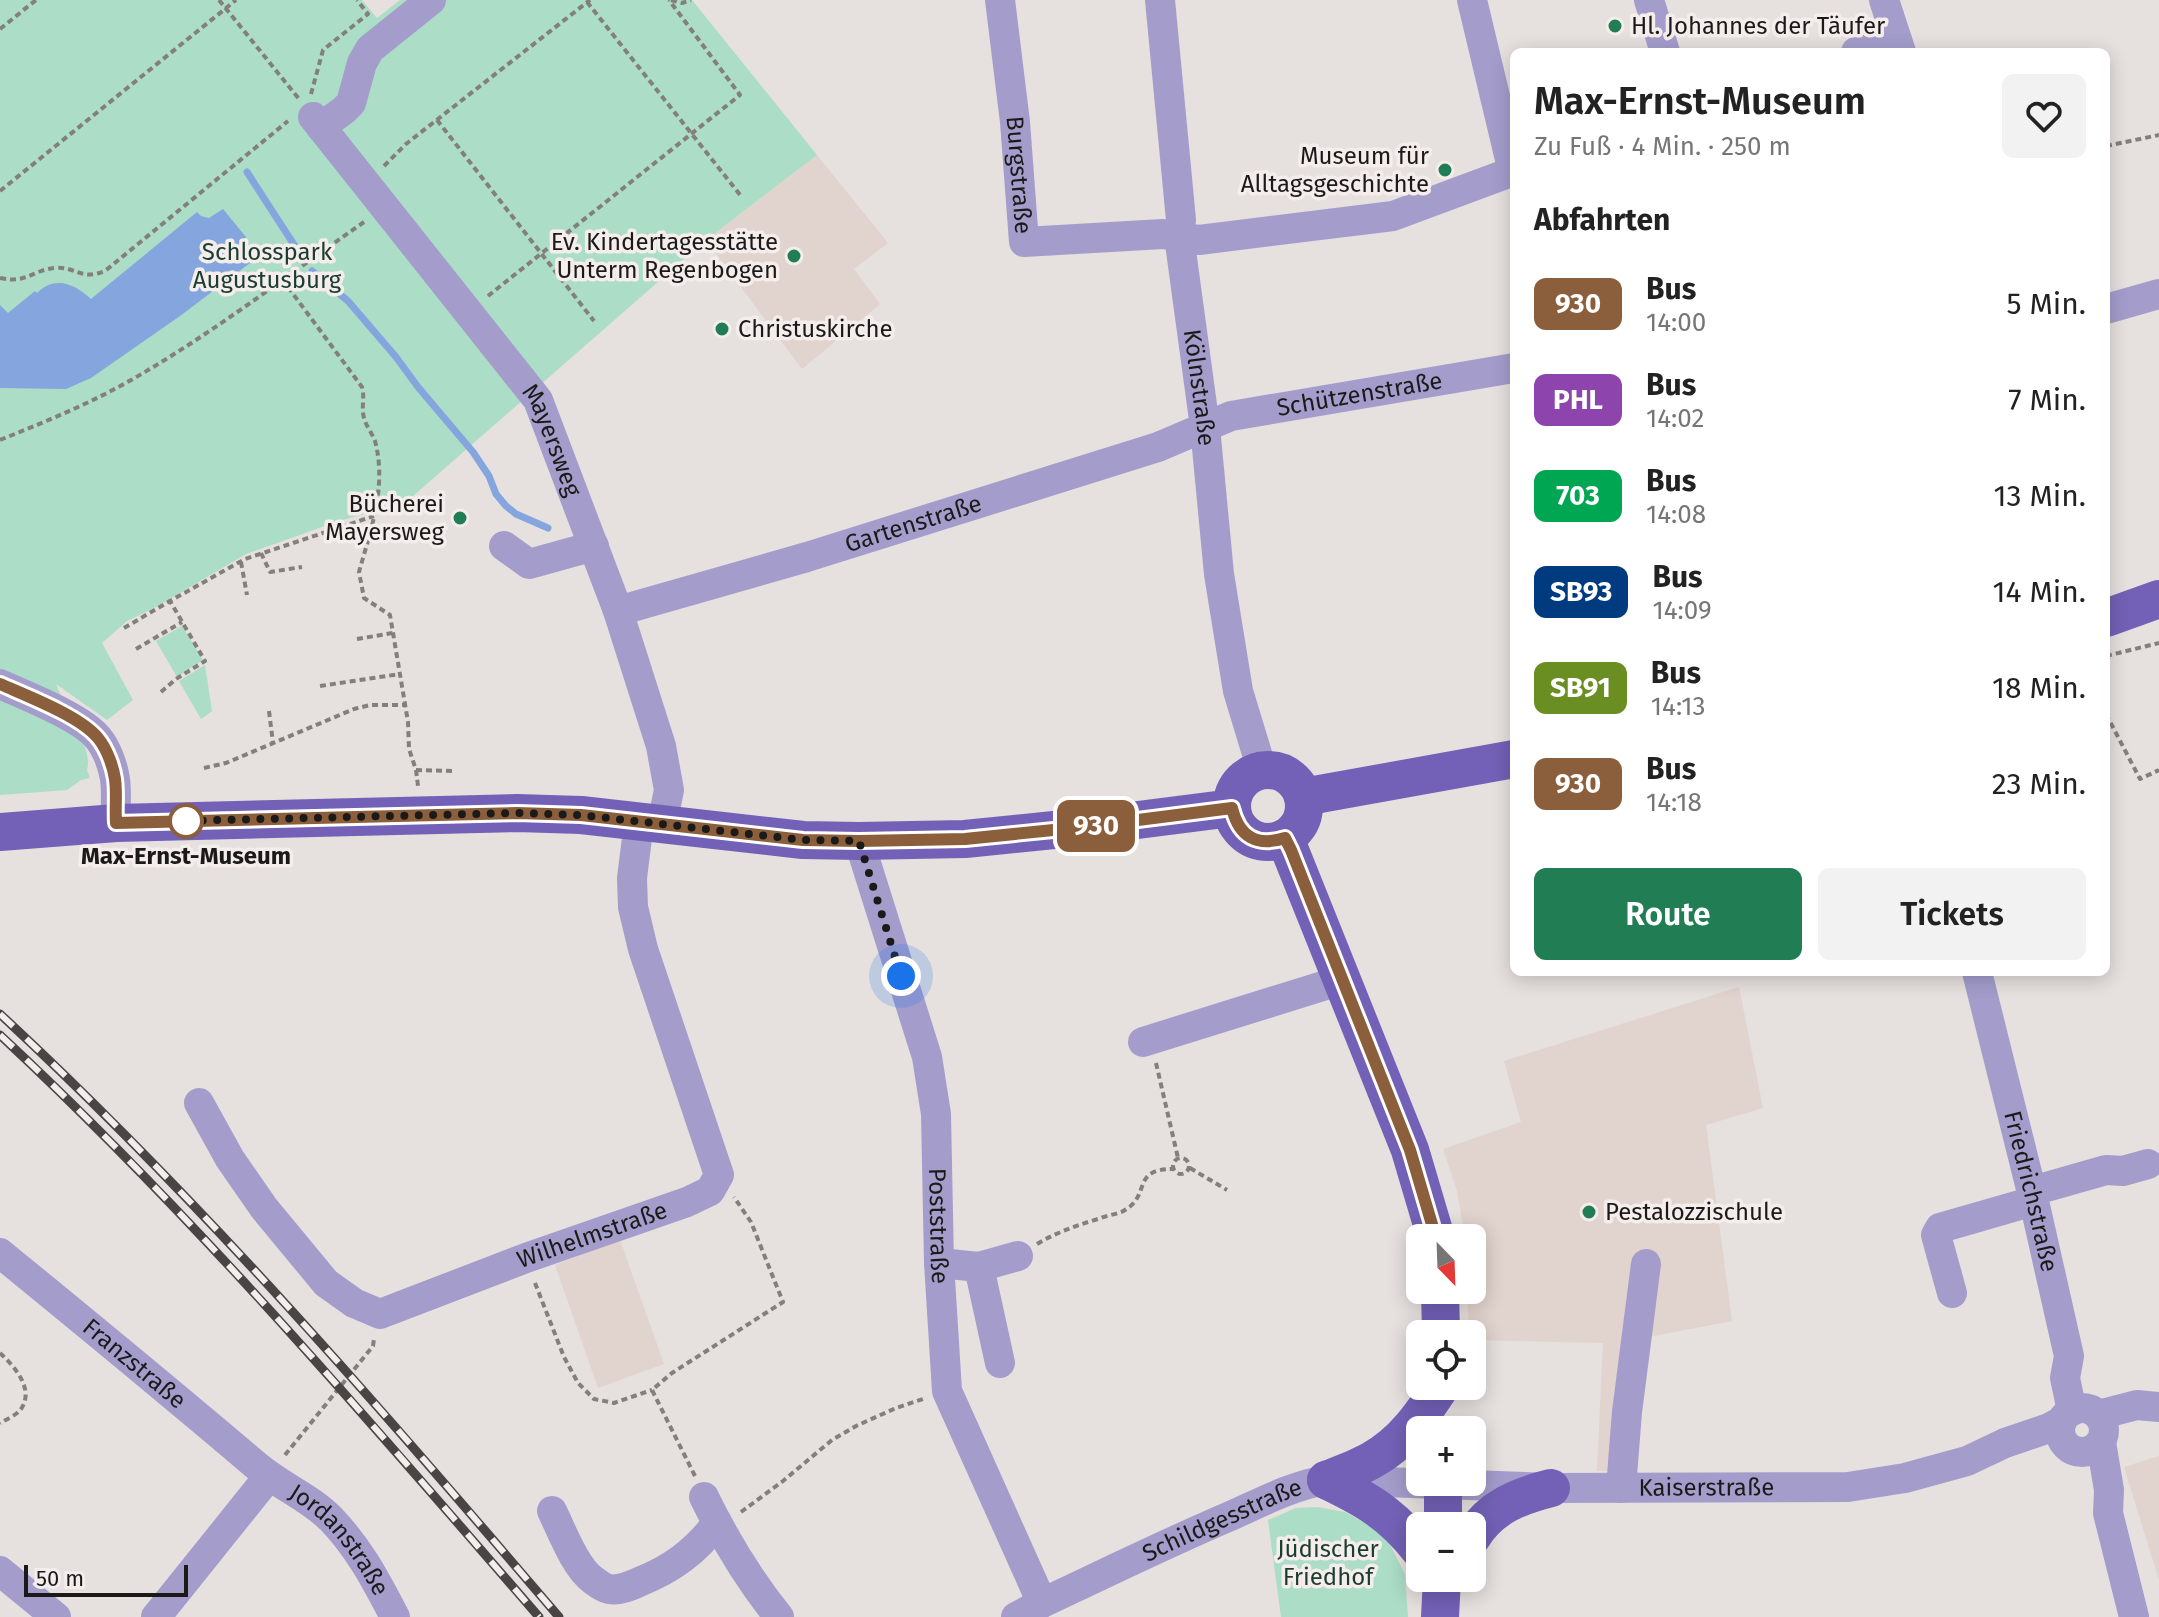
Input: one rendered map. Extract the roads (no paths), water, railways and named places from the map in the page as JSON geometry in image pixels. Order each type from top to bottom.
[{"type":"main road","points":[[2110,617],[2159,599]]},
{"type":"main road","points":[[1303,797],[1510,760]]},
{"type":"main road","points":[[1262,770],[1283,773],[1299,787],[1303,797],[1303,816],[1293,832],[1273,841],[1261,841],[1241,830],[1232,808],[1236,788],[1243,779],[1262,770]]},
{"type":"main road","points":[[0,832],[116,823],[517,813],[581,815],[803,840],[965,839],[1232,808]]},
{"type":"main road","points":[[1285,838],[1410,1150],[1432,1224]]},
{"type":"main road","points":[[1326,1480],[1374,1459],[1398,1442],[1431,1400]]},
{"type":"main road","points":[[1326,1480],[1366,1499],[1406,1534]]},
{"type":"main road","points":[[1486,1517],[1513,1499],[1551,1488]]},
{"type":"street","name":"Mayersweg","points":[[431,0],[370,49],[362,63],[351,103],[313,117],[538,400],[618,611],[661,746],[669,790],[650,823]]},
{"type":"street","name":"Burgstraße","points":[[1000,0],[1015,122],[1024,242],[1163,234],[1179,236]]},
{"type":"street","name":"Kölnstraße","points":[[1160,0],[1181,220],[1179,236],[1205,427],[1219,574],[1238,691],[1262,770]]},
{"type":"street","points":[[1472,0],[1510,155]]},
{"type":"street","points":[[1649,0],[1664,48]]},
{"type":"street","points":[[1884,0],[1898,48]]},
{"type":"street","points":[[1179,236],[1199,240],[1393,216],[1510,172]]},
{"type":"street","points":[[2110,308],[2159,294]]},
{"type":"street","name":"Schützenstraße","points":[[1205,427],[1231,416],[1510,369]]},
{"type":"street","name":"Gartenstraße","points":[[618,611],[807,557],[1127,457],[1205,427]]},
{"type":"street","points":[[504,546],[529,564],[594,546]]},
{"type":"street","points":[[0,684],[51,707],[98,738],[107,753],[115,778],[116,823]]},
{"type":"street","name":"Wilhelmstraße","points":[[199,1103],[230,1159],[264,1208],[326,1283],[354,1303],[380,1314],[710,1191],[719,1175],[643,949],[633,907],[632,878],[650,823]]},
{"type":"street","name":"Poststraße","points":[[859,841],[927,1057],[936,1114],[939,1263],[947,1391],[1029,1610]]},
{"type":"street","name":"Friedrichstraße","points":[[1978,976],[2069,1356],[2065,1378],[2083,1431],[2109,1490],[2108,1513],[2134,1617]]},
{"type":"street","points":[[1153,1039],[1342,980]]},
{"type":"street","points":[[1952,1293],[1936,1235],[1940,1228],[2106,1170],[2123,1171],[2148,1164]]},
{"type":"street","name":"Franzstraße","points":[[0,1253],[269,1476]]},
{"type":"street","points":[[939,1263],[979,1267],[1018,1256]]},
{"type":"street","points":[[1621,1488],[1627,1412],[1646,1264]]},
{"type":"street","points":[[979,1267],[1000,1363]]},
{"type":"street","name":"Kaiserstraße","points":[[1486,1486],[1848,1487],[1905,1478],[1967,1461],[2005,1443],[2049,1428],[2083,1431],[2137,1405],[2159,1409]]},
{"type":"street","points":[[156,1617],[269,1476]]},
{"type":"street","name":"Jordanstraße","points":[[269,1476],[305,1497],[331,1519],[363,1557],[395,1617]]},
{"type":"street","name":"Schildgesstraße","points":[[1029,1610],[1290,1489],[1326,1480],[1406,1483]]},
{"type":"street","points":[[552,1511],[579,1565],[590,1578],[609,1589],[625,1588],[664,1571],[686,1557],[704,1541],[713,1516],[756,1589],[779,1617]]},
{"type":"street","points":[[0,1571],[56,1617]]},
{"type":"water","points":[[223,209],[246,237],[250,263],[91,378],[66,389],[0,388],[0,305],[8,313],[35,291],[37,293],[44,287],[58,283],[72,286],[91,299],[197,212],[209,218]]},
{"type":"waterway","points":[[247,172],[300,254]]},
{"type":"waterway","points":[[312,271],[348,301],[396,357],[473,452],[506,506],[516,514],[548,528]]},
{"type":"railway","points":[[0,1014],[75,1085],[219,1232],[357,1384],[559,1617]]},
{"type":"railway","points":[[0,1035],[142,1174],[277,1318],[539,1617]]},
{"type":"place","name":"Hl. Johannes der Täufer","points":[[1615,26]]},
{"type":"place","name":"Museum für Alltagsgeschichte","points":[[1445,170]]},
{"type":"place","name":"Ev. Kindertagesstätte Unterm Regenbogen","points":[[794,256]]},
{"type":"place","name":"Christuskirche","points":[[722,329]]},
{"type":"place","name":"Bücherei Mayersweg","points":[[460,518]]},
{"type":"place","name":"Max-Ernst-Museum","points":[[186,821]]},
{"type":"place","name":"Pestalozzischule","points":[[1589,1212]]},
{"type":"park label","name":"Schlosspark Augustusburg","points":[[267,266]]},
{"type":"park label","name":"Jüdischer Friedhof","points":[[1328,1563]]}]
